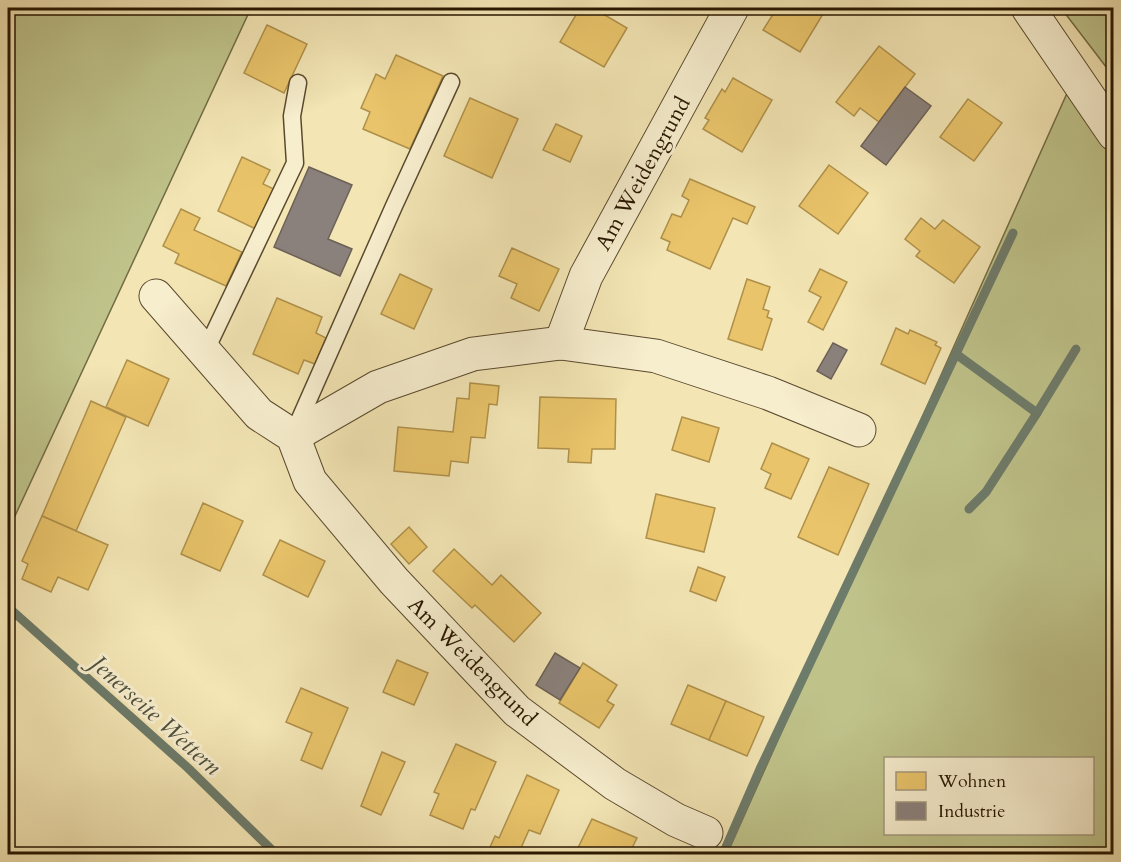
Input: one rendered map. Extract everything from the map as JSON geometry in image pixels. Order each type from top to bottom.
[{"type":"street","name":"Am Weidengrund","points":[[561,343],[586,276],[732,8]]},
{"type":"street","points":[[1028,8],[1113,134]]},
{"type":"street","points":[[156,296],[259,414],[293,436],[378,387],[473,354],[561,343],[656,356],[768,393],[859,430]]},
{"type":"street","name":"Am Weidengrund","points":[[293,436],[310,481],[394,581],[517,711],[615,784],[676,820],[706,833]]},
{"type":"lane","points":[[293,436],[451,82]]},
{"type":"lane","points":[[205,352],[295,163],[292,116],[298,83]]},
{"type":"green space","points":[[8,8],[251,8],[8,531]]},
{"type":"green space","points":[[1061,8],[1113,8],[1113,76]]},
{"type":"green space","points":[[1068,91],[1113,157],[1113,854],[727,854]]},
{"type":"building: Wohnen","points":[[580,8],[593,8],[627,28],[604,67],[560,42]]},
{"type":"building: Wohnen","points":[[777,8],[826,9],[800,52],[763,30]]},
{"type":"building: Wohnen","points":[[267,25],[307,44],[284,93],[244,73]]},
{"type":"building: Wohnen","points":[[879,46],[915,74],[879,122],[860,108],[854,116],[836,102]]},
{"type":"building: Wohnen","points":[[396,55],[443,76],[410,149],[363,129],[370,112],[361,108],[376,74],[385,79]]},
{"type":"building: Wohnen","points":[[733,78],[772,100],[742,152],[703,129],[709,120],[705,118],[722,89],[725,92]]},
{"type":"building: Wohnen","points":[[470,98],[518,119],[492,178],[444,156]]},
{"type":"building: Wohnen","points":[[968,99],[1002,123],[974,161],[940,137]]},
{"type":"building: Wohnen","points":[[556,124],[582,136],[570,162],[543,150]]},
{"type":"building: Wohnen","points":[[242,157],[270,170],[263,184],[276,190],[258,230],[218,211]]},
{"type":"building: Wohnen","points":[[829,165],[868,193],[838,234],[799,206]]},
{"type":"building: Wohnen","points":[[690,179],[755,207],[747,224],[733,218],[710,269],[667,250],[670,242],[661,238],[672,214],[681,217],[689,200],[682,196]]},
{"type":"building: Wohnen","points":[[181,209],[200,218],[194,230],[242,252],[226,286],[175,263],[179,254],[163,246]]},
{"type":"building: Wohnen","points":[[921,218],[935,229],[943,220],[980,247],[954,283],[916,256],[920,251],[905,239]]},
{"type":"building: Wohnen","points":[[512,248],[559,269],[539,311],[511,298],[517,284],[499,276]]},
{"type":"building: Wohnen","points":[[820,269],[847,282],[823,330],[808,322],[821,297],[809,291]]},
{"type":"building: Wohnen","points":[[400,274],[432,289],[414,329],[381,314]]},
{"type":"building: Wohnen","points":[[747,279],[770,287],[763,309],[769,311],[767,317],[772,319],[762,350],[728,339]]},
{"type":"building: Wohnen","points":[[277,298],[322,317],[316,333],[326,338],[315,364],[304,360],[298,374],[253,354]]},
{"type":"building: Wohnen","points":[[896,328],[908,334],[910,330],[937,342],[935,345],[941,348],[925,384],[881,364]]},
{"type":"building: Wohnen","points":[[127,360],[169,379],[148,426],[106,407]]},
{"type":"building: Wohnen","points":[[470,383],[499,386],[497,405],[489,404],[485,438],[471,437],[468,463],[451,461],[449,476],[394,471],[398,427],[453,432],[457,398],[469,399]]},
{"type":"building: Wohnen","points":[[540,397],[616,399],[615,449],[592,449],[591,463],[568,462],[569,449],[538,448]]},
{"type":"building: Wohnen","points":[[91,401],[126,417],[76,531],[42,516]]},
{"type":"building: Wohnen","points":[[682,417],[719,428],[709,462],[672,450]]},
{"type":"building: Wohnen","points":[[772,443],[809,459],[791,499],[765,488],[771,474],[761,469]]},
{"type":"building: Wohnen","points":[[829,467],[869,484],[838,555],[798,537]]},
{"type":"building: Wohnen","points":[[656,494],[715,508],[704,552],[646,538]]},
{"type":"building: Wohnen","points":[[203,503],[243,521],[220,571],[181,554]]},
{"type":"building: Wohnen","points":[[42,516],[108,545],[88,590],[58,577],[51,592],[22,579],[28,564],[22,561]]},
{"type":"building: Wohnen","points":[[409,527],[427,547],[409,564],[391,544]]},
{"type":"building: Wohnen","points":[[280,540],[325,561],[308,597],[263,575]]},
{"type":"building: Wohnen","points":[[454,549],[492,585],[501,575],[541,613],[514,642],[475,605],[472,608],[433,571]]},
{"type":"building: Wohnen","points":[[698,567],[725,577],[716,601],[690,591]]},
{"type":"building: Wohnen","points":[[397,660],[428,673],[414,705],[383,692]]},
{"type":"building: Wohnen","points":[[583,663],[617,685],[607,701],[614,705],[599,728],[559,703]]},
{"type":"building: Wohnen","points":[[688,685],[726,701],[709,740],[671,724]]},
{"type":"building: Wohnen","points":[[301,688],[348,708],[322,769],[301,760],[312,733],[286,722]]},
{"type":"building: Wohnen","points":[[726,701],[764,717],[747,756],[709,740]]},
{"type":"building: Wohnen","points":[[456,744],[496,762],[475,810],[471,809],[463,829],[430,815],[439,794],[434,792]]},
{"type":"building: Wohnen","points":[[382,752],[405,762],[381,815],[361,806]]},
{"type":"building: Wohnen","points":[[527,775],[559,790],[540,834],[529,830],[521,848],[525,850],[523,854],[487,854],[495,836],[499,838]]},
{"type":"building: Wohnen","points":[[592,819],[637,838],[629,854],[575,854]]},
{"type":"building: Industrie","points":[[905,87],[931,106],[886,165],[861,146]]},
{"type":"building: Industrie","points":[[309,167],[352,185],[328,239],[352,249],[340,276],[274,247]]},
{"type":"building: Industrie","points":[[833,343],[847,350],[831,379],[817,371]]},
{"type":"building: Industrie","points":[[555,653],[580,668],[560,700],[536,685]]},
{"type":"waterway","points":[[723,854],[760,769],[1013,233]]},
{"type":"waterway","points":[[1037,413],[1076,349]]},
{"type":"waterway","points":[[956,354],[1037,413],[986,492],[969,509]]},
{"type":"waterway","name":"Jenerseite Wettern","points":[[8,607],[188,768],[276,854]]}]
